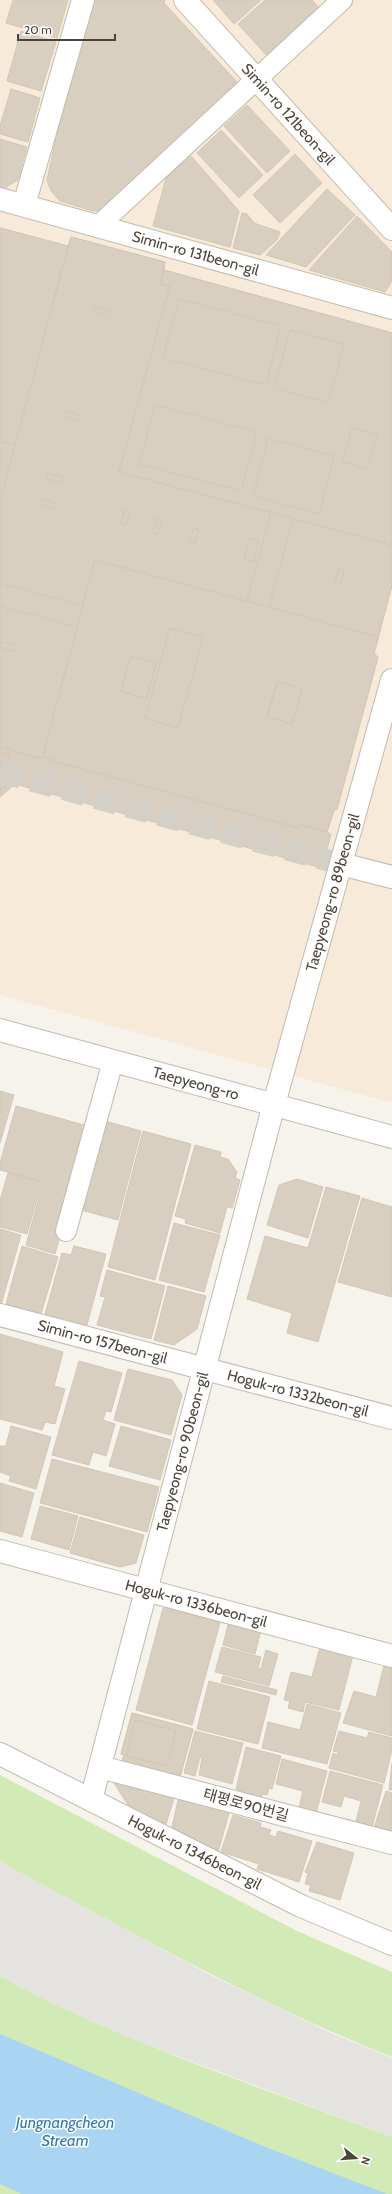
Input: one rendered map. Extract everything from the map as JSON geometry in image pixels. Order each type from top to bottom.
[{"type":"street","points":[[24,205],[83,0]]},
{"type":"street","name":"Simin-ro 121beon-gil","points":[[185,0],[392,229]]},
{"type":"street","name":"Simin-ro 131beon-gil","points":[[0,198],[97,227],[392,308]]},
{"type":"street","name":"Taepyeong-ro 89beon-gil","points":[[274,1104],[392,680]]},
{"type":"street","points":[[341,864],[392,877]]},
{"type":"street","name":"Taepyeong-ro","points":[[0,1030],[392,1137]]},
{"type":"street","name":"Taepyeong-ro 90beon-gil","points":[[91,1800],[274,1104]]},
{"type":"street","name":"Simin-ro 157beon-gil","points":[[0,1315],[205,1368]]},
{"type":"street","name":"Hoguk-ro 1332beon-gil","points":[[205,1368],[392,1418]]},
{"type":"street","name":"Hoguk-ro 1336beon-gil","points":[[0,1551],[392,1656]]},
{"type":"street","name":"Hoguk-ro 1346beon-gil","points":[[0,1754],[301,1906],[392,1944]]},
{"type":"street","name":"태평로90번길","points":[[100,1767],[392,1843]]},
{"type":"lane","points":[[97,227],[342,0]]},
{"type":"lane","points":[[66,1231],[113,1061]]},
{"type":"shaded area","points":[[0,0],[392,0],[392,1103],[0,995]]},
{"type":"shaded area","points":[[0,1862],[210,1975],[329,2032],[392,2058],[392,2137],[127,2037],[45,2000],[0,1976]]},
{"type":"green space","points":[[0,1775],[297,1931],[392,1972],[392,2057],[341,2036],[242,1990],[0,1862]]},
{"type":"green space","points":[[0,1976],[47,2000],[144,2043],[243,2082],[392,2137],[392,2194],[0,2194]]},
{"type":"water","name":"Jungnangcheon Stream","points":[[0,2034],[268,2148],[387,2194],[22,2194],[0,2184]]},
{"type":"building","points":[[13,0],[68,0],[57,38],[6,23]]},
{"type":"building","points":[[93,0],[165,0],[164,3],[238,83],[103,210],[93,211],[60,201],[51,191],[47,180],[58,129]]},
{"type":"building","points":[[213,0],[261,0],[234,24]]},
{"type":"building","points":[[265,0],[312,0],[320,9],[268,57],[238,24]]},
{"type":"building","points":[[21,31],[56,42],[41,91],[7,81]]},
{"type":"building","points":[[11,89],[40,98],[28,142],[0,134],[0,126]]},
{"type":"building","points":[[247,105],[290,151],[267,173],[224,126]]},
{"type":"building","points":[[221,130],[263,175],[239,198],[197,153]]},
{"type":"building","points":[[0,139],[27,147],[18,180],[0,191]]},
{"type":"building","points":[[295,154],[322,183],[280,223],[253,195]]},
{"type":"building","points":[[191,156],[239,211],[230,247],[153,226],[166,178]]},
{"type":"building","points":[[327,189],[355,215],[306,267],[266,255]]},
{"type":"building","points":[[242,213],[247,214],[254,223],[280,232],[277,240],[260,255],[233,248]]},
{"type":"building","points":[[357,216],[392,252],[392,281],[385,292],[309,270]]},
{"type":"building","points":[[0,228],[68,246],[71,237],[165,262],[164,270],[392,333],[392,545],[392,585],[374,654],[378,657],[337,809],[334,810],[327,832],[301,825],[299,828],[56,762],[43,756],[42,759],[0,747],[0,606],[77,627],[83,606],[0,583],[0,436],[11,439],[62,250],[0,233]],"holes":[[[179,299],[281,326],[266,385],[163,358]],[[290,330],[344,344],[328,403],[274,388]],[[155,405],[257,432],[241,491],[139,464]],[[352,428],[377,435],[367,469],[342,462]],[[268,438],[334,456],[319,514],[253,496]],[[119,472],[293,518],[392,545]],[[95,560],[269,607],[378,637]],[[99,564],[376,639],[325,828],[46,752]]]},
{"type":"building","points":[[0,228],[68,246],[15,445],[0,441]]},
{"type":"building","points":[[71,237],[165,262],[160,284],[170,286],[119,472],[392,545],[392,585],[378,637],[95,560],[42,759],[0,747],[0,501]]},
{"type":"building","points":[[164,270],[392,333],[392,545],[119,472],[170,286],[160,284]]},
{"type":"building","points":[[179,299],[281,326],[266,385],[163,358]]},
{"type":"building","points":[[95,307],[110,311],[108,316],[94,312]]},
{"type":"building","points":[[290,330],[344,344],[328,403],[274,388]]},
{"type":"building","points":[[155,405],[257,432],[241,491],[139,464]]},
{"type":"building","points":[[65,411],[80,415],[78,421],[64,416]]},
{"type":"building","points":[[352,428],[377,435],[367,469],[342,462]]},
{"type":"building","points":[[268,438],[334,456],[319,514],[253,496]]},
{"type":"building","points":[[0,441],[15,445],[0,501]]},
{"type":"building","points":[[48,473],[63,477],[61,483],[46,478]]},
{"type":"building","points":[[41,499],[56,503],[54,509],[40,504]]},
{"type":"building","points":[[125,509],[130,511],[126,525],[121,524]]},
{"type":"building","points":[[271,512],[293,518],[269,607],[247,601]]},
{"type":"building","points":[[157,518],[162,519],[158,534],[153,533]]},
{"type":"building","points":[[194,528],[199,529],[194,544],[189,542]]},
{"type":"building","points":[[249,538],[259,541],[253,562],[244,559]]},
{"type":"building","points":[[95,560],[378,637],[374,654],[378,657],[337,809],[334,810],[327,832],[301,825],[299,828],[56,762],[43,756]]},
{"type":"building","points":[[339,568],[344,570],[340,584],[335,583]]},
{"type":"building","points":[[0,583],[83,606],[77,627],[0,606]]},
{"type":"building","points":[[170,628],[203,637],[178,728],[145,718]]},
{"type":"building","points":[[170,628],[203,637],[178,728],[145,718]]},
{"type":"building","points":[[2,642],[16,646],[15,652],[0,647]]},
{"type":"building","points":[[131,656],[156,663],[146,699],[121,691]]},
{"type":"building","points":[[131,656],[156,663],[146,699],[121,691]]},
{"type":"building","points":[[278,681],[302,689],[292,724],[267,716]]},
{"type":"building","points":[[278,681],[302,689],[292,724],[267,716]]},
{"type":"building","points":[[0,747],[42,759],[43,756],[56,762],[299,828],[301,825],[327,832],[331,834],[322,868],[15,784],[0,797]]},
{"type":"building","points":[[0,752],[8,754],[15,778],[0,790]]},
{"type":"building","points":[[0,1091],[14,1095],[0,1143]]},
{"type":"building","points":[[16,1106],[91,1127],[74,1190],[0,1170],[0,1163]]},
{"type":"building","points":[[105,1121],[141,1131],[118,1220],[81,1210]]},
{"type":"building","points":[[143,1131],[191,1144],[155,1280],[108,1267]]},
{"type":"building","points":[[195,1145],[221,1152],[220,1157],[228,1159],[237,1172],[235,1178],[240,1180],[232,1208],[227,1207],[220,1233],[185,1223],[186,1219],[175,1216]]},
{"type":"building","points":[[8,1173],[42,1182],[27,1234],[0,1227],[0,1200]]},
{"type":"building","points":[[297,1179],[323,1187],[308,1238],[267,1225],[279,1185]]},
{"type":"building","points":[[43,1183],[73,1191],[55,1254],[26,1245]]},
{"type":"building","points":[[326,1187],[360,1196],[318,1342],[287,1333],[292,1313],[247,1299],[265,1236],[308,1248]]},
{"type":"building","points":[[362,1198],[392,1207],[392,1297],[338,1282]]},
{"type":"building","points":[[174,1223],[220,1235],[204,1292],[159,1280]]},
{"type":"building","points":[[0,1229],[21,1235],[1,1305],[0,1304]]},
{"type":"building","points":[[22,1246],[58,1257],[41,1314],[6,1304]]},
{"type":"building","points":[[74,1246],[106,1254],[87,1325],[45,1314],[62,1253],[71,1255]]},
{"type":"building","points":[[107,1270],[165,1286],[151,1339],[97,1325],[105,1297],[100,1296]]},
{"type":"building","points":[[168,1286],[206,1296],[197,1329],[174,1345],[154,1340]]},
{"type":"building","points":[[0,1334],[63,1352],[54,1386],[65,1389],[55,1424],[45,1422],[42,1430],[0,1419]]},
{"type":"building","points":[[79,1361],[122,1373],[111,1412],[106,1411],[103,1420],[115,1424],[106,1456],[93,1452],[89,1465],[52,1455]]},
{"type":"building","points":[[128,1369],[172,1380],[182,1395],[171,1435],[114,1420]]},
{"type":"building","points":[[11,1426],[51,1437],[36,1489],[9,1481],[11,1476],[0,1472],[0,1446],[6,1446]]},
{"type":"building","points":[[121,1426],[171,1440],[160,1480],[109,1466]]},
{"type":"building","points":[[52,1459],[159,1487],[147,1532],[40,1503]]},
{"type":"building","points":[[0,1483],[34,1493],[22,1537],[0,1531]]},
{"type":"building","points":[[40,1506],[78,1516],[69,1550],[31,1539]]},
{"type":"building","points":[[80,1517],[144,1535],[136,1563],[120,1567],[70,1553]]},
{"type":"building","points":[[170,1606],[221,1619],[192,1725],[136,1710],[163,1608]]},
{"type":"building","points":[[229,1621],[261,1630],[255,1654],[223,1645]]},
{"type":"building","points":[[321,1643],[354,1651],[339,1710],[305,1702],[303,1712],[288,1708],[290,1701],[284,1700],[291,1672],[312,1677]]},
{"type":"building","points":[[222,1647],[261,1657],[258,1668],[261,1669],[266,1650],[278,1654],[269,1686],[215,1672]]},
{"type":"building","points":[[385,1662],[392,1663],[392,1736],[343,1723],[354,1691],[376,1697]]},
{"type":"building","points":[[223,1676],[277,1690],[276,1695],[221,1682]]},
{"type":"building","points":[[209,1681],[270,1697],[258,1744],[197,1729]]},
{"type":"building","points":[[307,1704],[341,1713],[327,1764],[262,1748],[268,1722],[300,1730]]},
{"type":"building","points":[[132,1713],[193,1729],[180,1777],[122,1761],[124,1755],[121,1754]]},
{"type":"building","points":[[132,1713],[193,1729],[180,1777],[122,1761],[124,1755],[121,1754]]},
{"type":"building","points":[[135,1720],[176,1731],[167,1766],[126,1756]]},
{"type":"building","points":[[135,1720],[176,1731],[167,1766],[126,1756]]},
{"type":"building","points":[[195,1731],[243,1743],[232,1784],[199,1775],[202,1758],[200,1757],[195,1776],[184,1773]]},
{"type":"building","points":[[339,1731],[367,1738],[369,1732],[392,1738],[392,1750],[384,1783],[329,1768],[333,1753],[338,1755],[338,1752],[333,1751]]},
{"type":"building","points":[[246,1747],[281,1756],[272,1789],[269,1788],[267,1795],[262,1794],[261,1798],[238,1793],[239,1790],[236,1789]]},
{"type":"building","points":[[282,1759],[327,1771],[315,1817],[298,1812],[303,1791],[276,1784]]},
{"type":"building","points":[[392,1763],[392,1790],[389,1790]]},
{"type":"building","points":[[330,1771],[383,1785],[371,1831],[355,1826],[361,1801],[344,1796],[341,1807],[322,1802]]},
{"type":"building","points":[[110,1777],[175,1795],[166,1824],[130,1808]]},
{"type":"building","points":[[386,1791],[392,1793],[392,1837],[374,1828]]},
{"type":"building","points":[[179,1796],[230,1810],[218,1852],[172,1827]]},
{"type":"building","points":[[233,1815],[261,1823],[260,1827],[271,1830],[269,1835],[276,1837],[278,1831],[312,1841],[299,1882],[257,1869],[259,1864],[221,1852]]},
{"type":"building","points":[[317,1842],[354,1853],[340,1900],[309,1891],[311,1885],[305,1884],[308,1873],[305,1872]]},
{"type":"tunnel","points":[[0,772],[341,864]]}]
